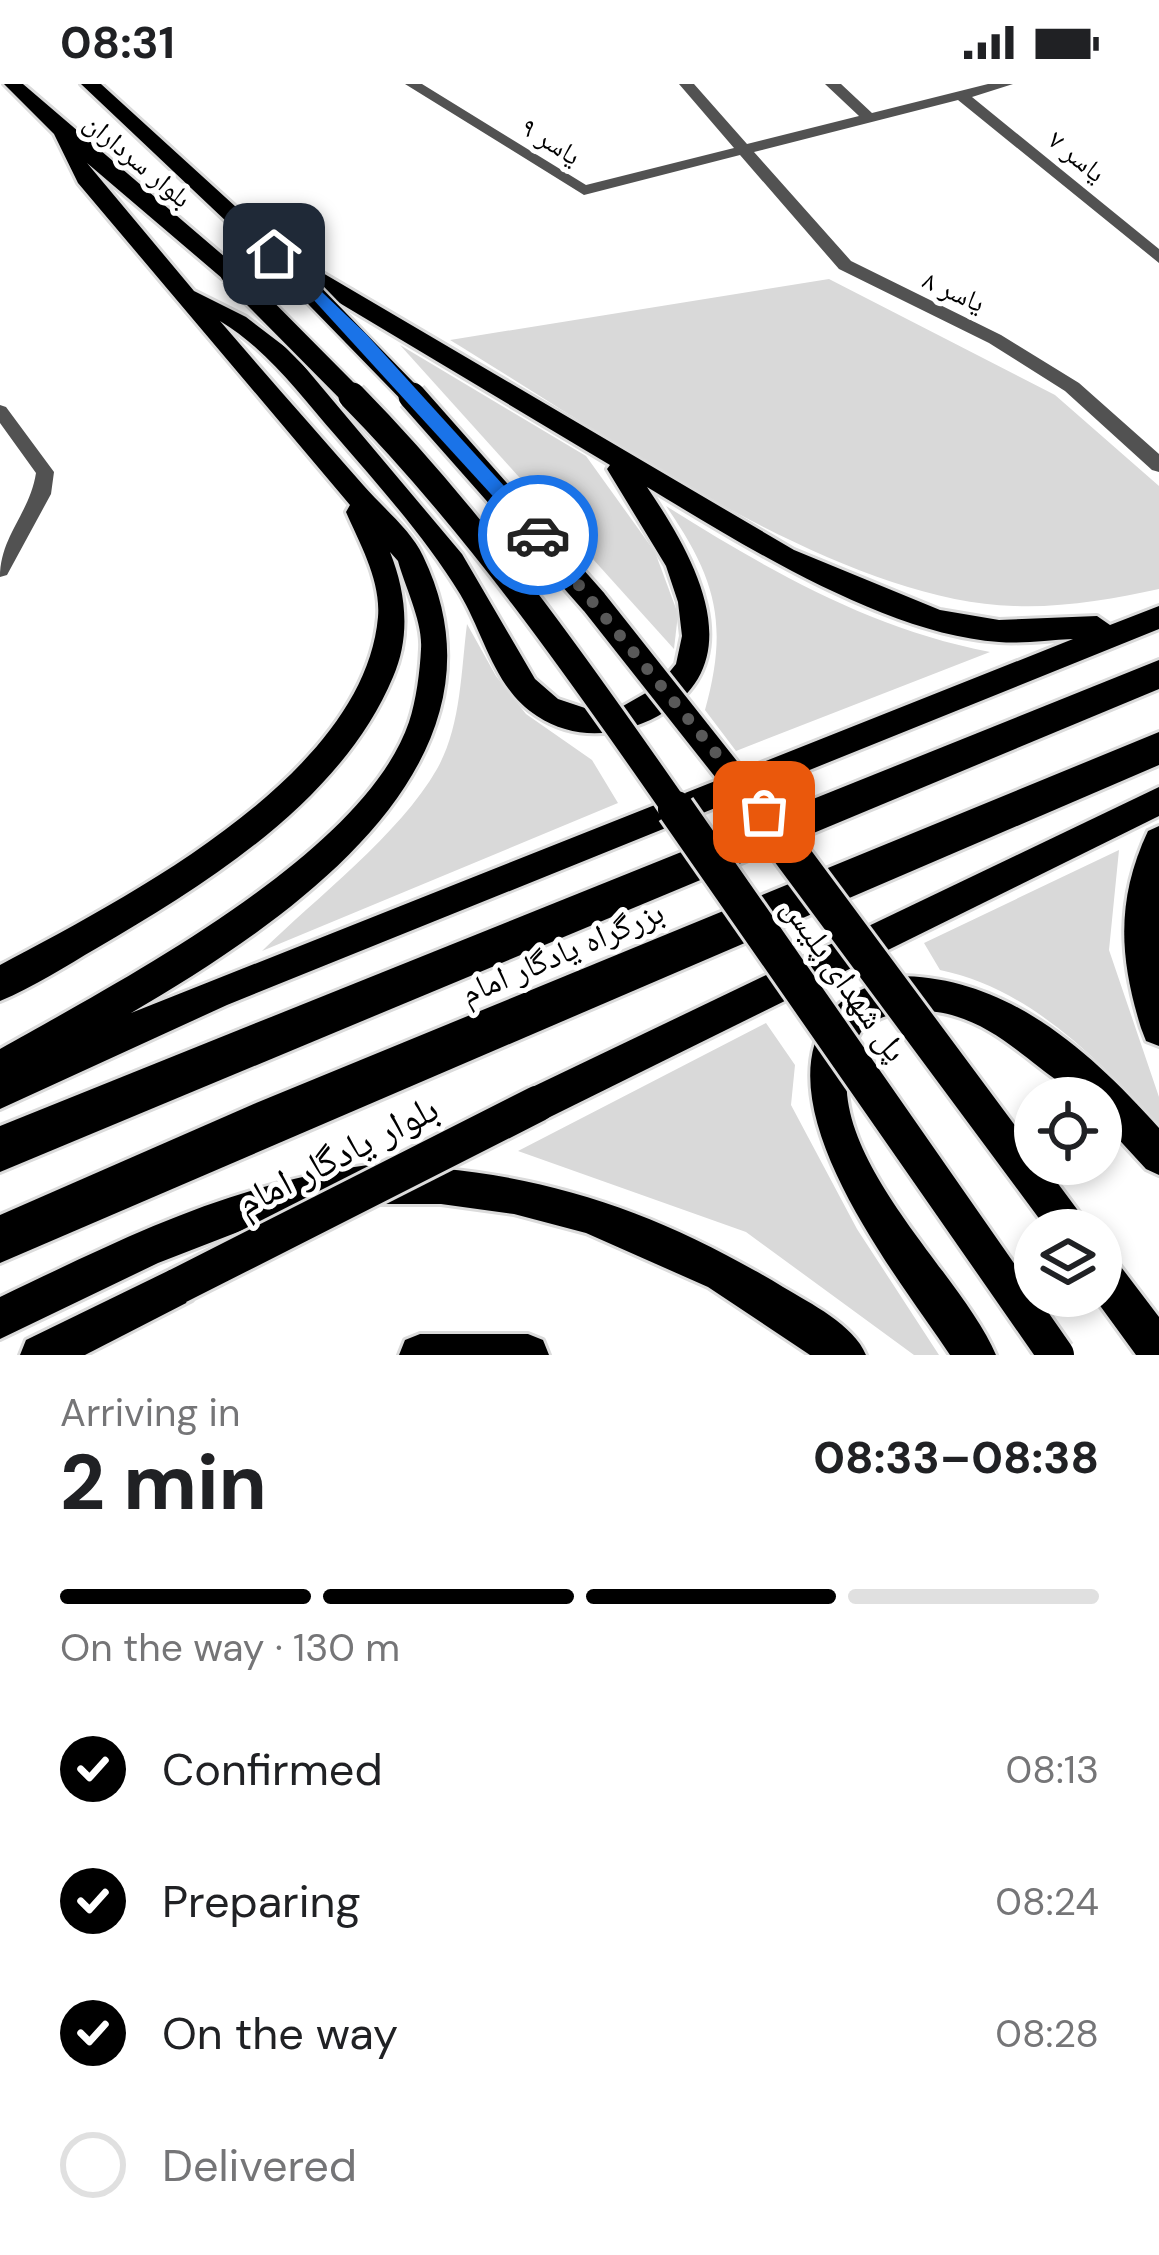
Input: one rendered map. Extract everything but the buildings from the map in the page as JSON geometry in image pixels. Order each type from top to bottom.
[{"type":"highway","name":"بزرگراه یادگار امام","points":[[0,1149],[1159,674]]},
{"type":"highway","name":"بزرگراه یادگار امام","points":[[0,1239],[272,1119],[1159,748]]},
{"type":"main road","name":"بلوار سرداران","points":[[13,84],[62,132],[231,274]]},
{"type":"main road","name":"بلوار سرداران","points":[[90,84],[274,254]]},
{"type":"main road","points":[[0,1069],[200,950],[291,889],[357,830],[400,773],[432,692],[438,653],[426,588],[410,557],[85,178],[62,132]]},
{"type":"main road","points":[[274,254],[614,459],[833,581],[937,621],[999,631],[1146,621]]},
{"type":"main road","name":"پل شهدای پلیس","points":[[274,254],[442,425],[654,671],[792,847],[1055,1209]]},
{"type":"main road","name":"پل شهدای پلیس","points":[[231,274],[389,433],[568,654],[1056,1355]]},
{"type":"main road","points":[[179,290],[233,318],[279,353],[467,582],[526,689],[577,722],[609,724],[654,707],[683,686],[693,665],[698,630],[686,576],[657,519],[614,459]]},
{"type":"main road","points":[[0,984],[240,836],[336,748],[383,666],[392,617],[385,571],[345,479]]},
{"type":"main road","points":[[0,1090],[215,993],[1146,621]]},
{"type":"main road","name":"بلوار یادگار امام","points":[[41,1355],[537,1104],[1159,801]]},
{"type":"main road","points":[[1159,841],[1143,876],[1138,954],[1159,1028]]},
{"type":"main road","points":[[975,1355],[868,1192],[835,1123],[830,1070],[848,1017],[885,992],[911,988],[943,992],[1001,1017],[1063,1058],[1159,1156]]},
{"type":"main road","points":[[0,1318],[153,1246],[291,1196],[360,1184],[448,1184],[553,1202],[662,1242],[737,1279],[845,1355]]},
{"type":"main road","points":[[1122,1302],[1159,1352]]},
{"type":"main road","points":[[420,1355],[528,1355]]},
{"type":"street","name":"یاسر ۹","points":[[412,84],[584,190],[1006,84]]},
{"type":"street","name":"یاسر ۸","points":[[686,84],[845,265],[909,302],[995,339],[1072,387],[1159,465]]},
{"type":"street","points":[[832,84],[868,117]]},
{"type":"street","name":"یاسر ۷","points":[[961,95],[1159,258]]},
{"type":"lane","points":[[0,411],[45,472],[42,494],[0,570]]},
{"type":"shaded area","points":[[829,279],[1055,395],[1159,486],[1159,589],[1087,602],[1014,606],[945,597],[873,575],[722,505],[450,340]]},
{"type":"shaded area","points":[[400,345],[586,456],[655,552],[678,614],[674,649]]},
{"type":"shaded area","points":[[666,506],[821,594],[903,628],[990,652],[736,751],[705,710],[716,652],[707,580]]},
{"type":"shaded area","points":[[467,624],[496,676],[526,714],[592,760],[618,803],[262,951],[380,841],[437,769],[455,717]]},
{"type":"shaded area","points":[[1119,850],[1109,950],[1159,1097],[1159,1124],[1122,1086],[1122,1077],[1113,1077],[1033,1010],[973,979],[940,970],[924,943]]},
{"type":"shaded area","points":[[766,1023],[795,1065],[791,1105],[857,1229],[939,1355],[914,1355],[746,1232],[518,1151]]},
{"type":"way so far","points":[[538,535],[654,671],[764,812]]},
{"type":"route","points":[[274,254],[361,338],[538,535]]}]
